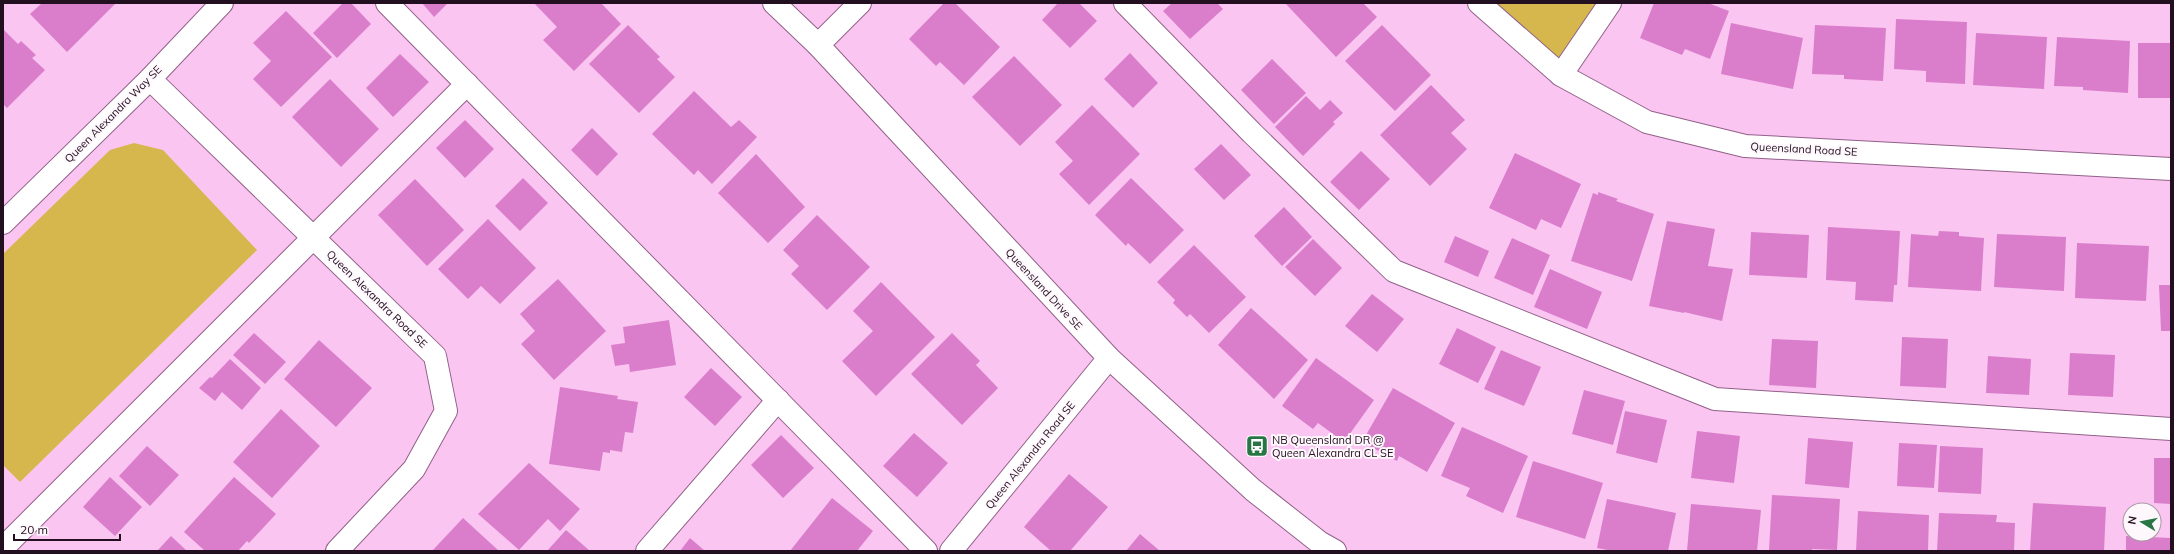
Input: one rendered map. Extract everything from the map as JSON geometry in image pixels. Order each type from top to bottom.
[{"type":"street","name":"Queen Alexandra Way SE","points":[[3,223],[150,79],[222,3]]},
{"type":"street","points":[[387,3],[926,551]]},
{"type":"street","name":"Queensland Drive SE","points":[[774,3],[818,45],[1109,358],[1253,490],[1318,542],[1335,551]]},
{"type":"street","points":[[818,45],[860,3]]},
{"type":"street","points":[[1125,3],[1252,133],[1394,271],[1715,399],[2171,429]]},
{"type":"street","name":"Queensland Road SE","points":[[1478,3],[1561,75],[1647,122],[1745,146],[2171,169]]},
{"type":"street","points":[[1561,75],[1610,3]]},
{"type":"street","name":"Queen Alexandra Road SE","points":[[150,79],[435,356],[446,411],[414,469],[337,551]]},
{"type":"street","points":[[3,548],[312,237],[467,84]]},
{"type":"street","name":"Queen Alexandra Road SE","points":[[952,551],[1109,358]]},
{"type":"street","points":[[647,551],[778,400]]},
{"type":"shaded area","points":[[1479,3],[1610,3],[1561,75]]},
{"type":"shaded area","points":[[134,143],[163,150],[257,250],[20,482],[3,465],[3,254],[110,150]]},
{"type":"building","points":[[42,3],[116,3],[67,52],[30,14]]},
{"type":"building","points":[[343,3],[351,3],[371,24],[337,58],[313,33]]},
{"type":"building","points":[[422,3],[448,3],[434,17]]},
{"type":"building","points":[[534,3],[601,3],[621,24],[574,71],[543,40],[557,27]]},
{"type":"building","points":[[944,3],[955,3],[1000,47],[964,85],[940,62],[936,66],[909,39]]},
{"type":"building","points":[[1058,3],[1079,3],[1097,21],[1070,48],[1042,20]]},
{"type":"building","points":[[1172,3],[1217,3],[1223,9],[1190,39],[1163,11]]},
{"type":"building","points":[[1285,3],[1363,3],[1377,17],[1336,57]]},
{"type":"building","points":[[1654,3],[1708,3],[1729,11],[1710,59],[1685,49],[1682,55],[1640,38]]},
{"type":"building","points":[[286,11],[332,57],[281,107],[253,79],[271,61],[253,43]]},
{"type":"building","points":[[1896,19],[1967,22],[1965,84],[1926,82],[1926,71],[1894,69]]},
{"type":"building","points":[[1731,23],[1803,38],[1793,89],[1721,74]]},
{"type":"building","points":[[628,25],[660,57],[657,59],[675,77],[639,113],[589,64]]},
{"type":"building","points":[[1382,25],[1431,75],[1395,111],[1345,61]]},
{"type":"building","points":[[1815,25],[1886,28],[1883,81],[1844,79],[1844,75],[1812,74]]},
{"type":"building","points":[[3,29],[18,44],[21,41],[36,55],[32,58],[45,70],[7,108],[3,104]]},
{"type":"building","points":[[1976,33],[2047,37],[2044,89],[1973,85]]},
{"type":"building","points":[[2057,37],[2130,41],[2128,93],[2083,90],[2083,87],[2054,86]]},
{"type":"building","points":[[2138,43],[2171,43],[2171,98],[2138,98]]},
{"type":"building","points":[[1130,53],[1158,83],[1133,108],[1104,79]]},
{"type":"building","points":[[400,54],[429,82],[393,117],[366,88]]},
{"type":"building","points":[[1014,56],[1062,105],[1020,146],[972,97]]},
{"type":"building","points":[[1272,59],[1306,93],[1274,124],[1241,90]]},
{"type":"building","points":[[330,79],[379,129],[341,167],[292,117]]},
{"type":"building","points":[[1431,85],[1465,120],[1451,133],[1467,149],[1430,186],[1380,135]]},
{"type":"building","points":[[694,91],[731,127],[739,120],[757,137],[712,184],[698,170],[694,175],[652,134]]},
{"type":"building","points":[[1306,96],[1320,110],[1330,100],[1343,113],[1333,122],[1335,124],[1303,156],[1275,127]]},
{"type":"building","points":[[1092,105],[1140,154],[1089,205],[1059,174],[1073,161],[1055,142]]},
{"type":"building","points":[[465,120],[494,149],[465,178],[436,148]]},
{"type":"building","points":[[592,128],[618,154],[597,176],[571,150]]},
{"type":"building","points":[[1221,144],[1251,175],[1224,200],[1194,169]]},
{"type":"building","points":[[1361,151],[1390,179],[1359,210],[1330,182]]},
{"type":"building","points":[[1515,153],[1581,184],[1561,228],[1541,219],[1536,230],[1489,208]]},
{"type":"building","points":[[756,154],[805,207],[768,243],[718,193]]},
{"type":"building","points":[[523,178],[548,203],[520,231],[495,206]]},
{"type":"building","points":[[1131,178],[1184,230],[1150,264],[1128,243],[1126,246],[1095,215]]},
{"type":"building","points":[[415,179],[464,230],[427,266],[378,215]]},
{"type":"building","points":[[1598,192],[1618,199],[1616,201],[1654,214],[1632,281],[1571,261],[1593,193],[1598,195]]},
{"type":"building","points":[[1284,207],[1312,237],[1282,266],[1254,236]]},
{"type":"building","points":[[817,215],[870,267],[827,310],[791,274],[799,266],[783,250]]},
{"type":"building","points":[[488,219],[536,268],[500,304],[481,286],[468,299],[438,269]]},
{"type":"building","points":[[1667,221],[1715,229],[1708,266],[1733,269],[1722,321],[1649,306]]},
{"type":"building","points":[[1828,227],[1900,231],[1897,285],[1894,285],[1893,302],[1855,300],[1856,282],[1826,280]]},
{"type":"building","points":[[1939,231],[1959,232],[1959,236],[1984,238],[1981,291],[1908,287],[1911,234],[1938,236]]},
{"type":"building","points":[[1751,232],[1809,235],[1807,278],[1749,275]]},
{"type":"building","points":[[1997,234],[2066,237],[2064,291],[1994,287]]},
{"type":"building","points":[[1455,236],[1489,251],[1478,277],[1444,262]]},
{"type":"building","points":[[1512,238],[1550,255],[1533,295],[1494,278]]},
{"type":"building","points":[[1313,239],[1342,268],[1315,296],[1285,267]]},
{"type":"building","points":[[2077,243],[2149,246],[2146,301],[2075,298]]},
{"type":"building","points":[[1194,245],[1246,297],[1209,333],[1190,314],[1187,317],[1173,303],[1175,300],[1157,282]]},
{"type":"building","points":[[1550,269],[1602,292],[1587,329],[1534,307]]},
{"type":"building","points":[[558,279],[606,331],[554,380],[521,344],[535,331],[520,314]]},
{"type":"building","points":[[881,282],[935,337],[876,396],[842,361],[873,331],[853,311]]},
{"type":"building","points":[[2159,285],[2171,285],[2171,331],[2161,331]]},
{"type":"building","points":[[1372,294],[1404,319],[1377,352],[1345,326]]},
{"type":"building","points":[[1251,308],[1308,360],[1274,399],[1218,345]]},
{"type":"building","points":[[669,320],[676,365],[630,372],[629,364],[615,366],[611,345],[625,343],[623,327]]},
{"type":"building","points":[[1457,328],[1496,347],[1478,383],[1439,364]]},
{"type":"building","points":[[254,333],[286,362],[265,384],[233,355]]},
{"type":"building","points":[[952,333],[980,361],[976,365],[998,388],[962,425],[911,374]]},
{"type":"building","points":[[1902,337],[1948,339],[1946,388],[1900,386]]},
{"type":"building","points":[[1772,339],[1818,341],[1816,388],[1769,385]]},
{"type":"building","points":[[319,340],[372,388],[336,427],[284,379]]},
{"type":"building","points":[[1501,350],[1541,367],[1524,406],[1484,389]]},
{"type":"building","points":[[2070,353],[2115,355],[2113,397],[2068,395]]},
{"type":"building","points":[[1988,356],[2031,359],[2029,395],[1986,393]]},
{"type":"building","points":[[1316,358],[1374,400],[1344,442],[1318,423],[1313,429],[1282,406]]},
{"type":"building","points":[[230,359],[261,388],[242,410],[222,392],[215,401],[199,388],[210,377],[212,378]]},
{"type":"building","points":[[711,368],[742,397],[715,426],[684,397]]},
{"type":"building","points":[[560,387],[618,396],[617,399],[638,402],[633,433],[625,432],[622,452],[610,450],[610,453],[603,452],[600,471],[549,464]]},
{"type":"building","points":[[1393,388],[1455,423],[1427,472],[1399,456],[1397,461],[1362,442]]},
{"type":"building","points":[[1584,390],[1625,401],[1613,445],[1572,434]]},
{"type":"building","points":[[281,409],[320,446],[272,498],[233,462]]},
{"type":"building","points":[[1625,411],[1667,420],[1657,463],[1616,453]]},
{"type":"building","points":[[1462,427],[1528,456],[1503,513],[1466,496],[1470,488],[1441,476]]},
{"type":"building","points":[[1697,431],[1740,436],[1734,483],[1691,478]]},
{"type":"building","points":[[914,433],[948,463],[917,497],[883,466]]},
{"type":"building","points":[[781,435],[814,468],[783,498],[751,465]]},
{"type":"building","points":[[1808,438],[1853,442],[1849,488],[1805,484]]},
{"type":"building","points":[[1899,443],[1937,445],[1934,488],[1897,486]]},
{"type":"building","points":[[147,446],[179,475],[150,506],[119,476]]},
{"type":"building","points":[[1940,446],[1983,448],[1981,494],[1938,492]]},
{"type":"building","points":[[2154,458],[2171,458],[2171,504],[2154,502]]},
{"type":"building","points":[[1533,461],[1603,483],[1585,539],[1516,517]]},
{"type":"building","points":[[529,463],[580,509],[560,531],[548,519],[519,550],[478,514]]},
{"type":"building","points":[[1069,474],[1108,507],[1070,551],[1051,551],[1024,527]]},
{"type":"building","points":[[110,477],[142,507],[115,536],[83,507]]},
{"type":"building","points":[[234,477],[276,514],[249,543],[247,541],[238,551],[205,551],[184,532]]},
{"type":"building","points":[[1772,495],[1840,499],[1837,550],[1812,549],[1812,551],[1769,551]]},
{"type":"building","points":[[832,498],[873,531],[857,551],[790,551]]},
{"type":"building","points":[[1607,499],[1676,513],[1668,551],[1613,551],[1597,548]]},
{"type":"building","points":[[2033,503],[2106,507],[2104,551],[2030,551]]},
{"type":"building","points":[[1691,504],[1761,510],[1757,551],[1687,551]]},
{"type":"building","points":[[1858,511],[1929,515],[1928,551],[1856,551]]},
{"type":"building","points":[[1939,513],[1997,515],[1996,522],[2015,523],[2014,551],[1937,551]]},
{"type":"building","points":[[463,518],[499,551],[432,551]]},
{"type":"building","points":[[566,530],[590,551],[547,551]]},
{"type":"building","points":[[1140,534],[1160,551],[1126,551]]},
{"type":"building","points":[[171,536],[187,551],[157,551]]},
{"type":"building","points":[[690,538],[705,551],[680,551]]},
{"type":"building","points":[[2162,538],[2171,538],[2171,551],[2126,551],[2126,542],[2162,542]]},
{"type":"place","name":"NB Queensland DR @ Queen Alexandra CL SE","points":[[1257,446]]}]
